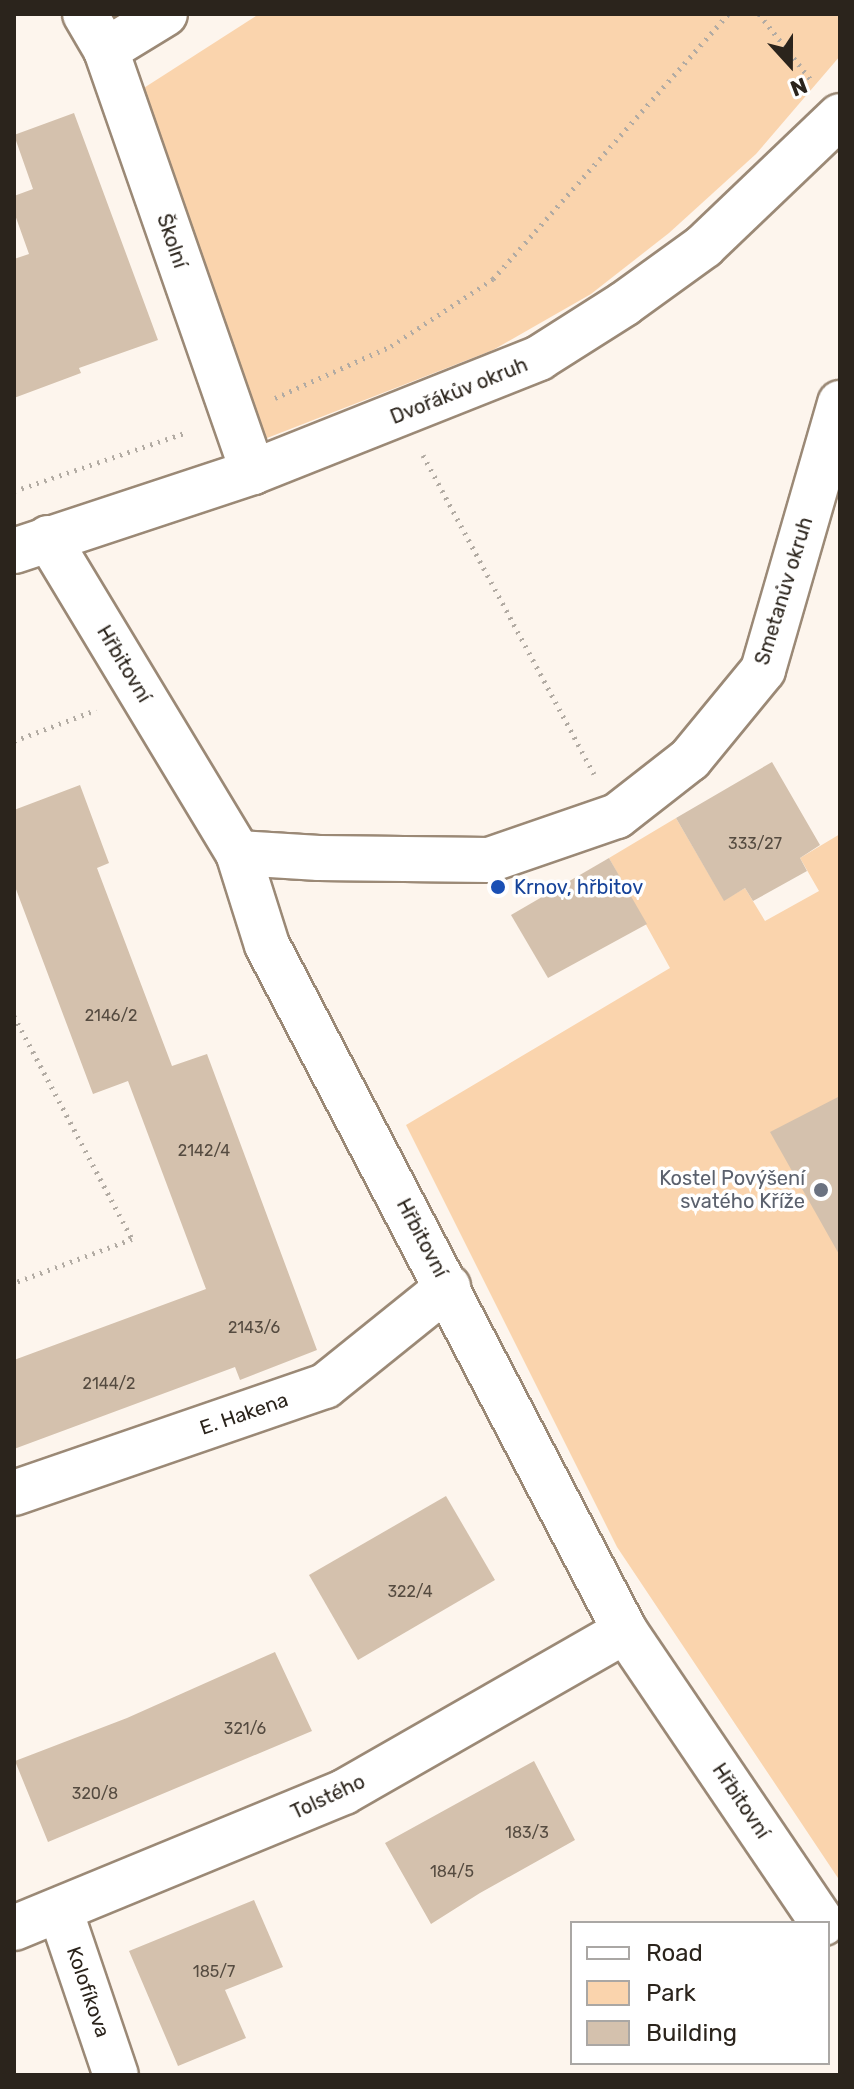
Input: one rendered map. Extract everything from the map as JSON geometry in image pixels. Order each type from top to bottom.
[{"type":"street","points":[[96,32],[165,14]]},
{"type":"street","name":"Školní","points":[[96,32],[253,472]]},
{"type":"street","name":"Dvořákův okruh","points":[[31,544],[253,472],[539,358],[624,304],[704,246],[840,116]]},
{"type":"street","name":"Smetanův okruh","points":[[238,853],[319,858],[489,860],[617,816],[690,759],[763,670],[840,403]]},
{"type":"street","name":"Hřbitovní","points":[[31,544],[141,693],[238,853],[267,945],[625,1631],[822,1921]]},
{"type":"street","name":"E. Hakena","points":[[14,1493],[325,1386],[448,1287]]},
{"type":"street","name":"Tolstého","points":[[14,1928],[344,1792],[625,1631]]},
{"type":"street","name":"Kolofíkova","points":[[60,1910],[116,2075]]},
{"type":"path","points":[[14,491],[232,417],[391,346],[493,279],[728,14]]},
{"type":"path","points":[[759,14],[840,116]]},
{"type":"path","points":[[401,415],[617,816]]},
{"type":"path","points":[[14,741],[141,693]]},
{"type":"path","points":[[14,1016],[132,1239],[14,1283]]},
{"type":"green space","points":[[259,14],[840,14],[840,56],[756,154],[669,233],[591,294],[493,350],[262,440],[136,93]]},
{"type":"green space","points":[[676,818],[724,900],[745,888],[765,921],[819,891],[800,858],[840,834],[840,1881],[617,1547],[406,1125],[670,968],[609,858]]},
{"type":"building","points":[[74,113],[158,340],[79,368],[81,373],[14,398],[14,259],[29,254],[14,212],[14,196],[33,189],[14,135]]},
{"type":"building","points":[[772,762],[820,845],[800,858],[807,871],[753,901],[745,888],[724,901],[676,818]]},
{"type":"building","points":[[80,785],[109,863],[97,868],[172,1066],[207,1054],[317,1350],[240,1380],[235,1367],[14,1449],[14,1360],[206,1289],[128,1081],[93,1094],[14,884],[14,810]]},
{"type":"building","points":[[609,858],[647,924],[548,978],[511,915]]},
{"type":"building","name":"Kostel Povýšení svatého Kříže","points":[[840,1096],[840,1256],[770,1132]]},
{"type":"building","points":[[446,1496],[495,1580],[358,1660],[309,1575]]},
{"type":"building","points":[[275,1652],[312,1731],[48,1842],[15,1761],[127,1718]]},
{"type":"building","points":[[534,1761],[575,1840],[431,1924],[385,1843]]},
{"type":"building","points":[[254,1900],[283,1967],[225,1990],[246,2038],[178,2066],[129,1951]]},
{"type":"place","name":"Krnov, hřbitov","points":[[498,887]]},
{"type":"place","name":"Kostel Povýšení svatého Kříže","points":[[821,1190]]}]
